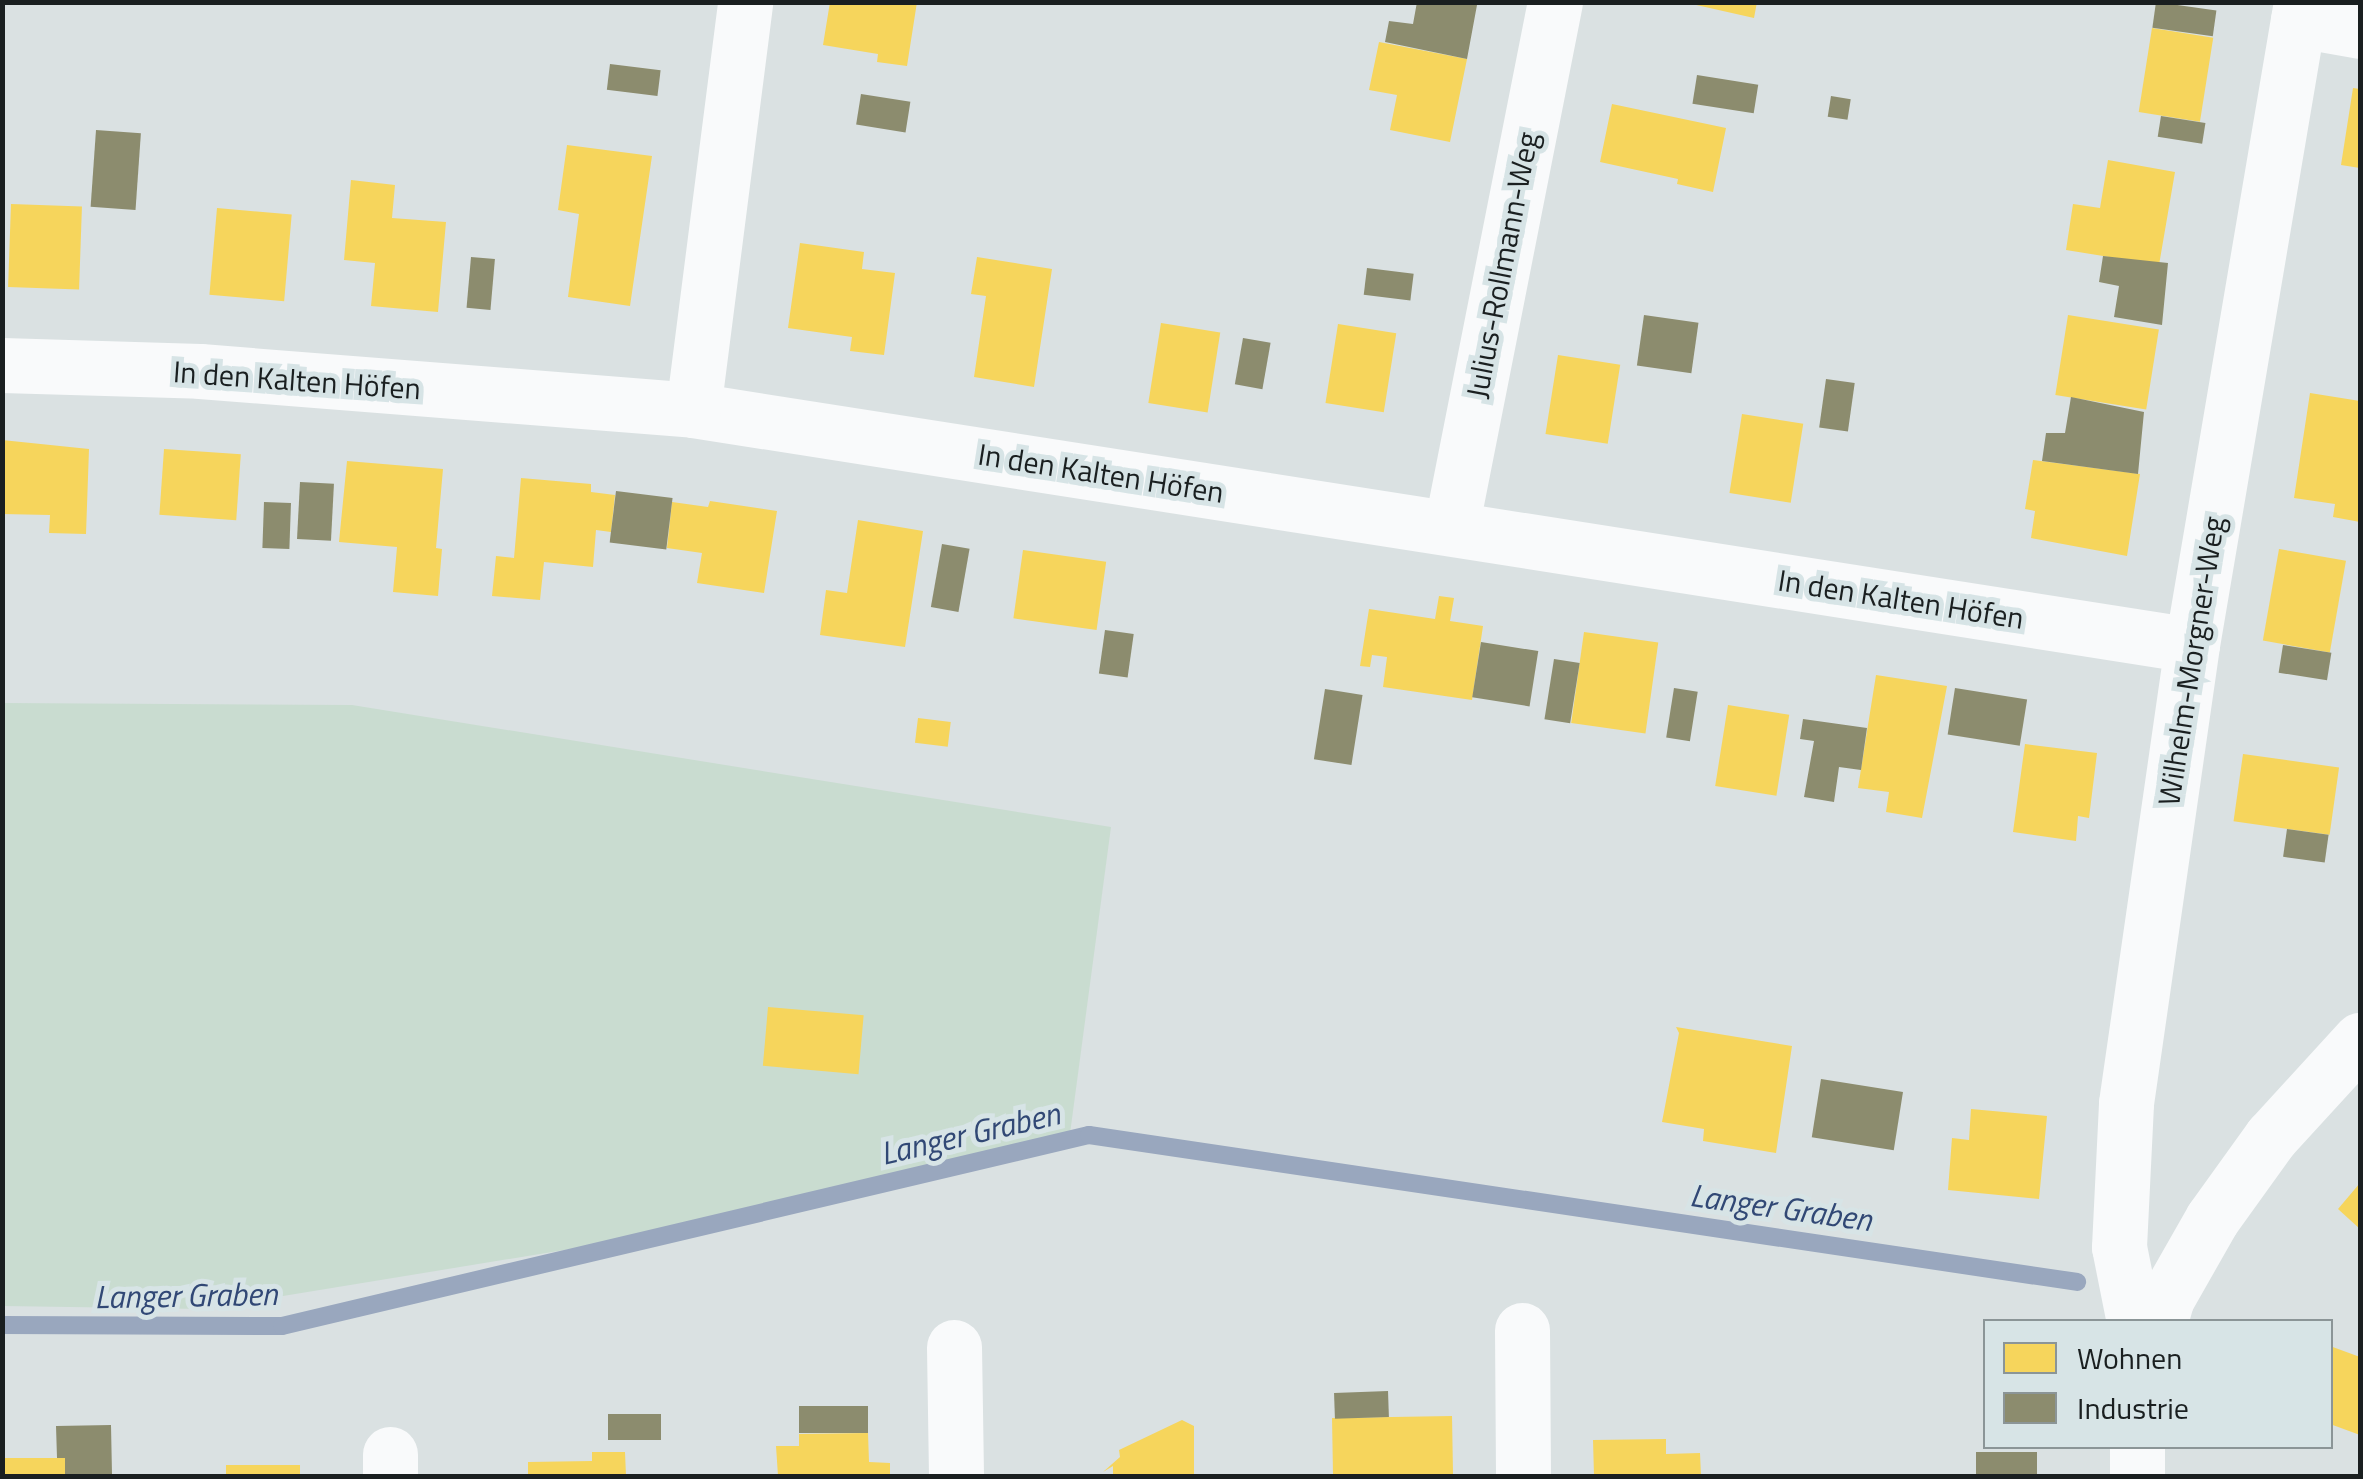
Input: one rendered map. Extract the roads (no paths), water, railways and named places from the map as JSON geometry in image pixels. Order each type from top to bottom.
[{"type":"street","points":[[693,410],[745,2]]},
{"type":"street","name":"Julius-Rollmann-Weg","points":[[1451,528],[1556,2]]},
{"type":"street","points":[[2300,12],[2360,32]]},
{"type":"street","name":"Wilhelm-Morgner-Weg","points":[[2133,1319],[2119,1248],[2126,1103],[2192,645],[2300,12]]},
{"type":"street","name":"In den Kalten Höfen","points":[[2,366],[200,371],[693,410],[2192,645]]},
{"type":"street","points":[[2161,1319],[2167,1298],[2212,1219],[2272,1137],[2360,1040]]},
{"type":"street","points":[[1522,1330],[1523,1476]]},
{"type":"street","points":[[954,1346],[956,1476]]},
{"type":"street","points":[[2138,1449],[2138,1476]]},
{"type":"waterway","name":"Langer Graben","points":[[2,1325],[282,1326],[1089,1135],[2077,1282]]}]
